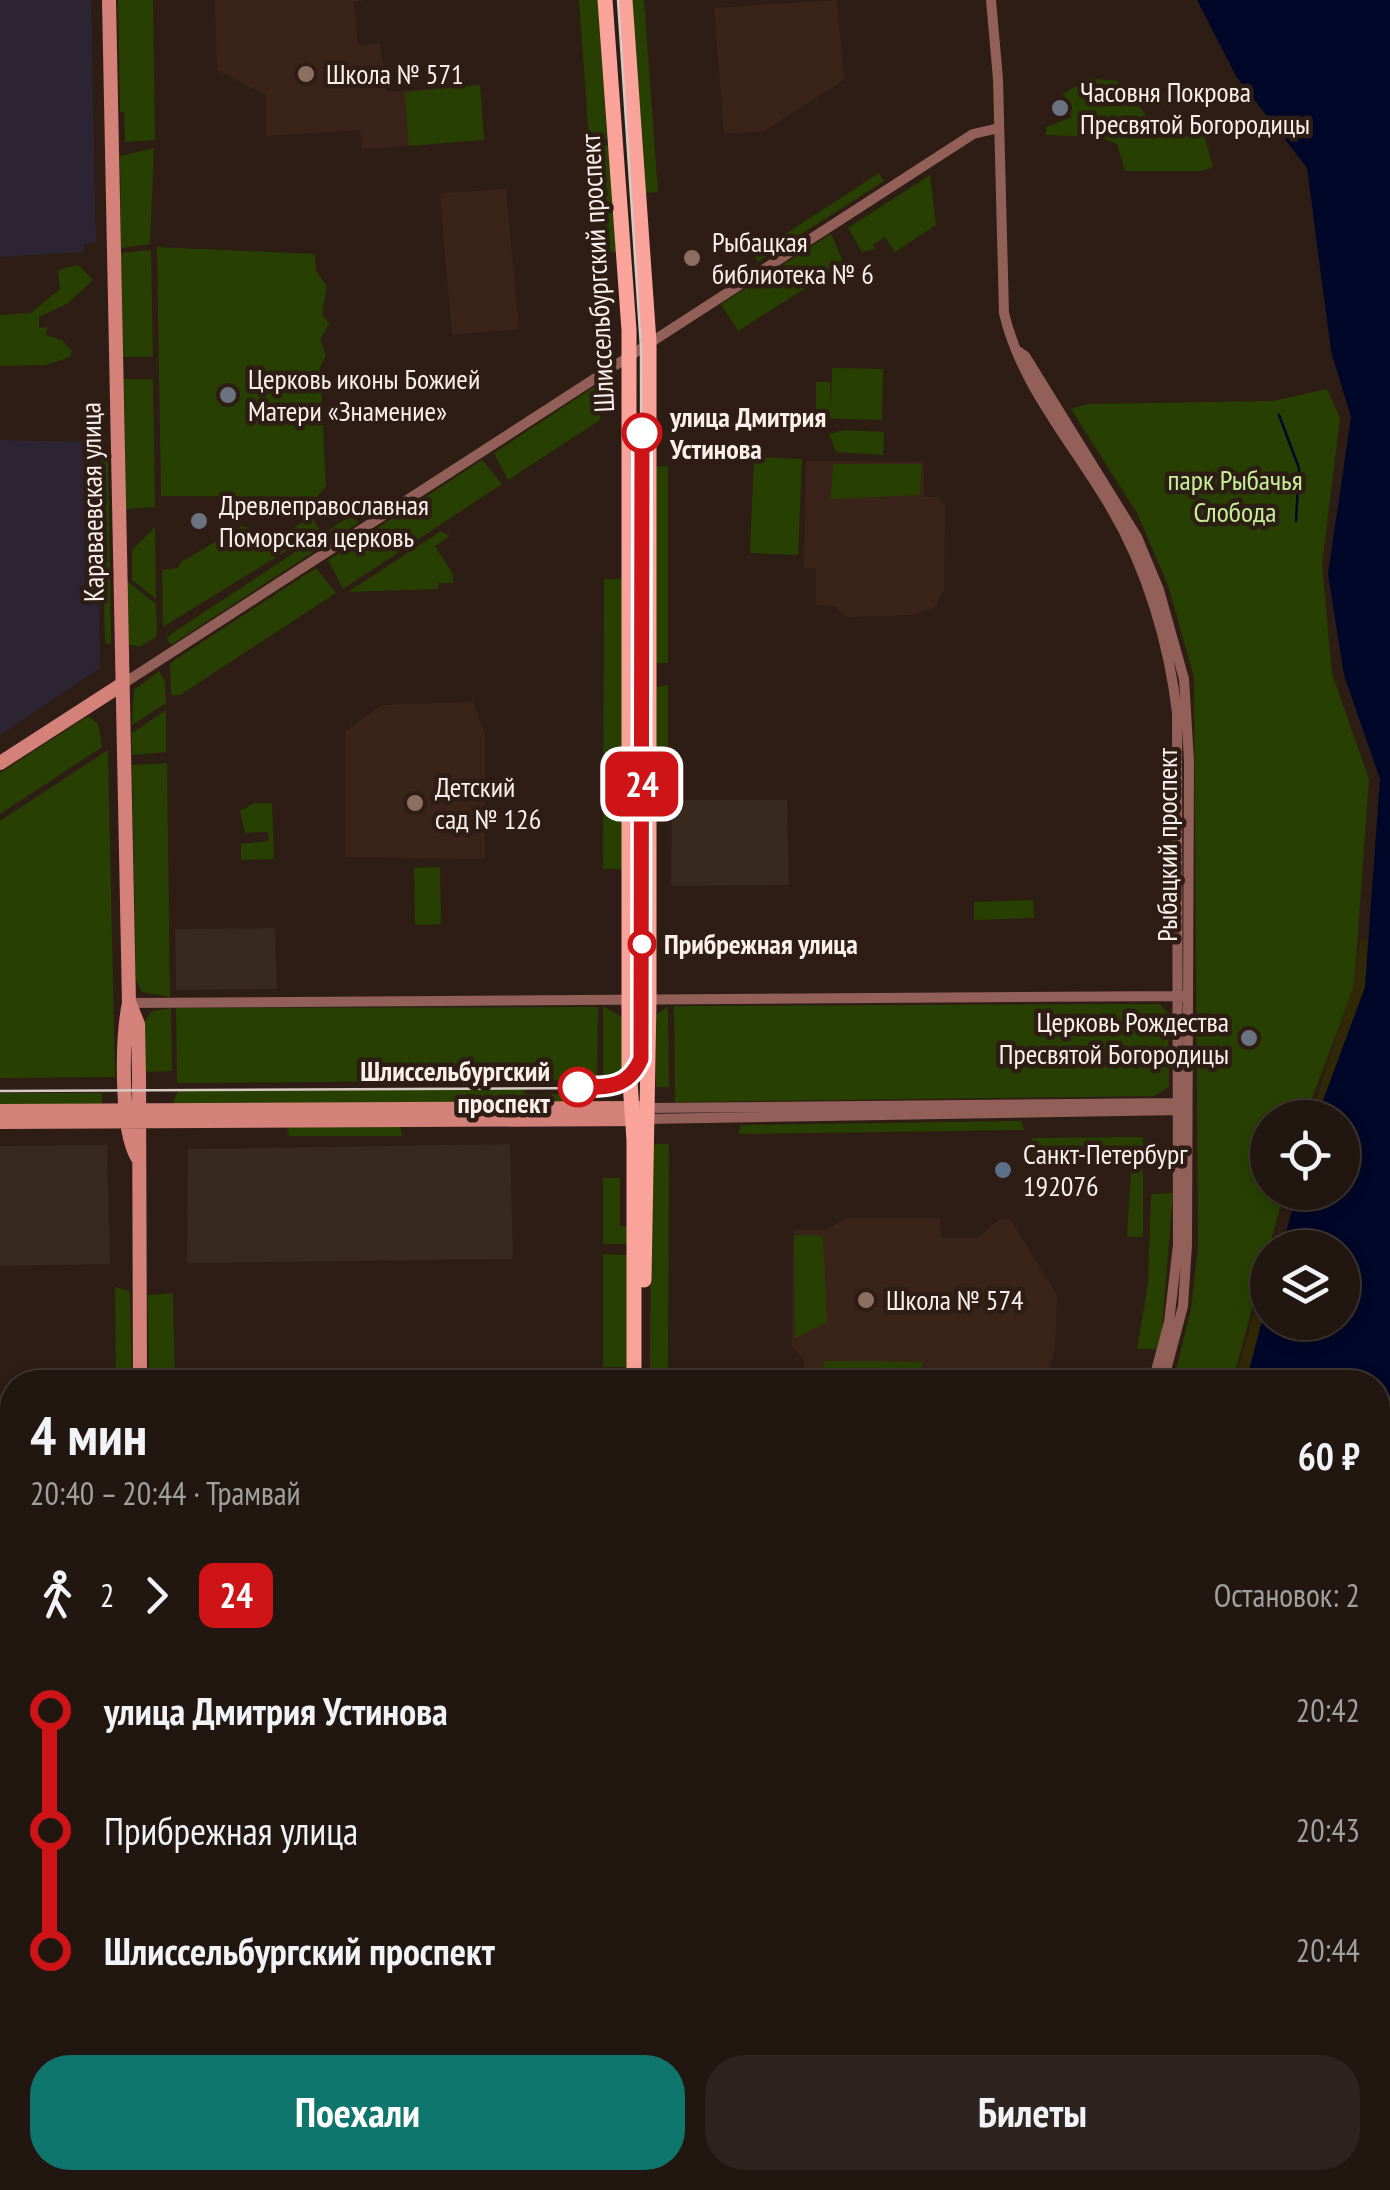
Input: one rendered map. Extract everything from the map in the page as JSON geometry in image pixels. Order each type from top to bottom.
[{"type":"main road","name":"Шлиссельбургский проспект","points":[[605,0],[629,354],[629,1001],[639,1114],[644,1370]]},
{"type":"main road","name":"Шлиссельбургский проспект","points":[[624,0],[648,342],[649,1001],[639,1114],[634,1370]]},
{"type":"street","name":"Караваевская улица","points":[[109,0],[129,1003],[138,1024],[134,1116],[140,1370]]},
{"type":"street","name":"Рыбацкий проспект","points":[[991,0],[1004,313],[1016,360],[1055,412],[1136,557],[1173,682],[1178,713],[1184,996],[1182,1108],[1175,1286],[1156,1370]]},
{"type":"street","points":[[0,763],[973,134],[999,128]]},
{"type":"street","points":[[129,1003],[1184,996]]},
{"type":"street","points":[[0,1112],[134,1116],[1182,1108]]},
{"type":"street","name":"Рыбацкий проспект","points":[[1167,1370],[1185,1287],[1182,1108]]},
{"type":"street","points":[[0,1122],[134,1116]]},
{"type":"shaded area","points":[[0,0],[91,0],[96,243],[84,244],[84,252],[0,257]]},
{"type":"shaded area","name":"Школа № 571","points":[[215,0],[365,0],[354,2],[358,45],[380,44],[387,92],[480,85],[484,140],[362,149],[360,130],[266,136],[266,95],[217,70]]},
{"type":"shaded area","points":[[837,0],[844,80],[764,131],[724,134],[714,8]]},
{"type":"shaded area","points":[[506,189],[519,329],[452,335],[440,197],[444,193]]},
{"type":"shaded area","points":[[0,440],[96,442],[100,668],[0,735]]},
{"type":"shaded area","points":[[806,461],[924,462],[924,497],[939,497],[945,507],[944,590],[935,607],[913,615],[847,617],[834,606],[816,605],[816,568],[804,568]]},
{"type":"shaded area","name":"Детский сад № 126","points":[[473,702],[485,734],[485,859],[345,857],[345,731],[382,705]]},
{"type":"shaded area","points":[[672,800],[787,800],[789,885],[671,886]]},
{"type":"shaded area","points":[[275,928],[277,989],[176,990],[175,929]]},
{"type":"shaded area","points":[[510,1144],[513,1259],[187,1263],[188,1149]]},
{"type":"shaded area","points":[[107,1145],[110,1264],[0,1266],[0,1146]]},
{"type":"shaded area","points":[[845,1218],[940,1218],[941,1238],[977,1238],[1000,1219],[1010,1219],[1057,1295],[1055,1349],[1049,1370],[804,1370],[804,1360],[792,1346],[793,1230],[827,1230]]},
{"type":"green space","points":[[118,0],[153,0],[155,140],[125,142],[124,112],[120,112]]},
{"type":"green space","points":[[579,0],[598,0],[607,139],[589,140]]},
{"type":"green space","points":[[632,0],[644,0],[658,192],[645,193]]},
{"type":"green space","points":[[1089,78],[1117,81],[1149,118],[1169,120],[1204,135],[1213,167],[1202,171],[1125,171],[1117,144],[1099,137],[1046,135],[1046,127],[1072,117],[1063,94]]},
{"type":"green space","points":[[1180,83],[1202,85],[1219,105],[1164,105],[1158,98]]},
{"type":"green space","points":[[480,85],[484,140],[409,146],[405,92]]},
{"type":"green space","points":[[591,146],[610,147],[617,252],[598,253]]},
{"type":"green space","points":[[154,148],[150,244],[121,248],[120,156]]},
{"type":"green space","points":[[879,173],[884,181],[758,262],[753,255]]},
{"type":"green space","points":[[930,175],[936,225],[895,252],[885,237],[873,245],[875,249],[862,252],[848,228]]},
{"type":"green space","points":[[831,234],[844,264],[738,331],[721,304]]},
{"type":"green space","points":[[157,247],[315,254],[316,271],[327,286],[322,314],[329,324],[320,340],[326,355],[320,367],[326,486],[317,497],[161,496]]},
{"type":"green space","points":[[151,250],[153,357],[123,357],[121,253]]},
{"type":"green space","points":[[78,265],[93,280],[67,304],[39,317],[39,328],[48,327],[46,335],[62,340],[72,351],[70,357],[46,365],[0,366],[0,315],[31,313],[60,289],[58,270]]},
{"type":"green space","points":[[832,368],[883,369],[882,420],[816,418],[816,382],[830,382],[831,405]]},
{"type":"green space","points":[[124,379],[153,379],[155,507],[126,509]]},
{"type":"green space","points":[[600,383],[600,420],[508,480],[494,453]]},
{"type":"green space","name":"парк Рыбачья Слобода","points":[[1327,389],[1340,418],[1322,564],[1332,674],[1369,779],[1354,987],[1311,1100],[1250,1100],[1250,1210],[1279,1210],[1274,1230],[1250,1230],[1250,1317],[1235,1370],[1176,1370],[1191,1309],[1198,1247],[1194,677],[1168,585],[1137,513],[1071,409],[1087,404],[1273,401]]},
{"type":"green space","points":[[844,430],[884,432],[883,455],[836,452],[829,434]]},
{"type":"green space","points":[[101,457],[108,457],[111,644],[105,643]]},
{"type":"green space","points":[[754,457],[802,459],[798,555],[750,553]]},
{"type":"green space","points":[[482,460],[502,484],[343,589],[328,560]]},
{"type":"green space","points":[[833,464],[922,464],[920,495],[831,499]]},
{"type":"green space","points":[[668,466],[668,663],[656,663],[656,467]]},
{"type":"green space","points":[[353,514],[358,523],[171,645],[167,639],[171,634]]},
{"type":"green space","points":[[310,516],[320,530],[163,627],[162,570],[178,568],[181,562],[242,526],[252,529],[261,553]]},
{"type":"green space","points":[[155,527],[156,599],[132,580],[132,550]]},
{"type":"green space","points":[[441,531],[450,536],[435,546],[453,574],[453,583],[439,583],[438,589],[348,592]]},
{"type":"green space","points":[[316,568],[336,593],[180,695],[171,695],[170,663]]},
{"type":"green space","points":[[604,579],[623,579],[623,869],[603,869]]},
{"type":"green space","points":[[127,581],[156,604],[157,636],[140,647],[128,644]]},
{"type":"green space","points":[[159,671],[165,681],[166,703],[132,725],[134,690]]},
{"type":"green space","points":[[668,685],[668,799],[656,794],[656,687]]},
{"type":"green space","points":[[166,710],[166,752],[132,755],[132,733]]},
{"type":"green space","points":[[88,716],[98,724],[102,747],[0,814],[0,773]]},
{"type":"green space","points":[[108,750],[115,1077],[0,1078],[0,821]]},
{"type":"green space","points":[[167,763],[170,997],[142,992],[136,980],[132,765]]},
{"type":"green space","points":[[254,803],[272,803],[274,859],[241,860],[241,844],[269,841],[268,832],[245,833],[240,811]]},
{"type":"green space","points":[[440,867],[441,924],[415,925],[414,868]]},
{"type":"green space","points":[[1033,900],[1034,918],[974,920],[974,902]]},
{"type":"green space","points":[[1160,1004],[1168,1013],[1169,1087],[1154,1096],[675,1102],[674,1006]]},
{"type":"green space","points":[[603,1006],[622,1017],[622,1070],[603,1079]]},
{"type":"green space","points":[[668,1006],[669,1087],[656,1087],[656,1015]]},
{"type":"green space","points":[[598,1007],[597,1080],[177,1083],[176,1008]]},
{"type":"green space","points":[[171,1008],[172,1071],[145,1072],[144,1022],[152,1011]]},
{"type":"green space","points":[[524,1089],[525,1094],[565,1094],[565,1103],[172,1105],[178,1091]]},
{"type":"green space","points":[[0,1093],[102,1093],[102,1105],[0,1105]]},
{"type":"green space","points":[[1022,1121],[1024,1130],[739,1134],[740,1125]]},
{"type":"green space","points":[[287,1127],[400,1127],[402,1136],[289,1136]]},
{"type":"green space","points":[[1143,1137],[1143,1154],[1032,1153],[1032,1138]]},
{"type":"green space","points":[[651,1144],[669,1144],[668,1370],[650,1370]]},
{"type":"green space","points":[[1131,1169],[1143,1169],[1143,1237],[1127,1237]]},
{"type":"green space","points":[[603,1178],[620,1178],[620,1226],[628,1227],[628,1244],[603,1244]]},
{"type":"green space","points":[[1173,1193],[1162,1330],[1156,1349],[1137,1349],[1148,1284],[1151,1194]]},
{"type":"green space","points":[[794,1235],[823,1236],[827,1322],[795,1338]]},
{"type":"green space","points":[[603,1254],[628,1255],[628,1367],[603,1367]]},
{"type":"green space","points":[[115,1287],[130,1291],[132,1370],[116,1370]]},
{"type":"green space","points":[[173,1293],[175,1370],[149,1370],[148,1295]]},
{"type":"green space","points":[[824,1361],[922,1362],[922,1370],[824,1370]]},
{"type":"sand","points":[[1361,938],[1368,941],[1365,987],[1323,1100],[1316,1100],[1353,987]]},
{"type":"sand","points":[[1250,1328],[1250,1340],[1257,1340],[1249,1370],[1238,1370]]},
{"type":"water","points":[[1197,0],[1390,0],[1390,1370],[1249,1370],[1257,1340],[1360,1340],[1360,1230],[1287,1230],[1292,1210],[1360,1210],[1360,1100],[1323,1100],[1365,987],[1380,779],[1344,675],[1328,574],[1351,417],[1331,351],[1307,168],[1236,76]]},
{"type":"waterway","points":[[1279,415],[1299,468],[1296,521]]},
{"type":"tram line","points":[[0,1091],[608,1088],[627,1079],[636,1069],[642,1049],[641,347],[618,0]]},
{"type":"tram line","name":"24","points":[[578,1087],[618,1085],[637,1069],[642,1049],[642,433]]},
{"type":"place","name":"Школа № 571","points":[[306,74]]},
{"type":"place","name":"Часовня Покрова Пресвятой Богородицы","points":[[1060,108]]},
{"type":"place","name":"Рыбацкая библиотека № 6","points":[[692,258]]},
{"type":"place","name":"Церковь иконы Божией Матери «Знамение»","points":[[228,395]]},
{"type":"place","name":"улица Дмитрия Устинова","points":[[642,433]]},
{"type":"place","name":"Древлеправославная Поморская церковь","points":[[199,521]]},
{"type":"place","name":"Детский сад № 126","points":[[415,803]]},
{"type":"place","name":"Прибрежная улица","points":[[642,944]]},
{"type":"place","name":"Церковь Рождества Пресвятой Богородицы","points":[[1249,1038]]},
{"type":"place","name":"Шлиссельбургский проспект","points":[[578,1087]]},
{"type":"place","name":"Санкт-Петербург 192076","points":[[1003,1170]]},
{"type":"place","name":"Школа № 574","points":[[866,1300]]}]
